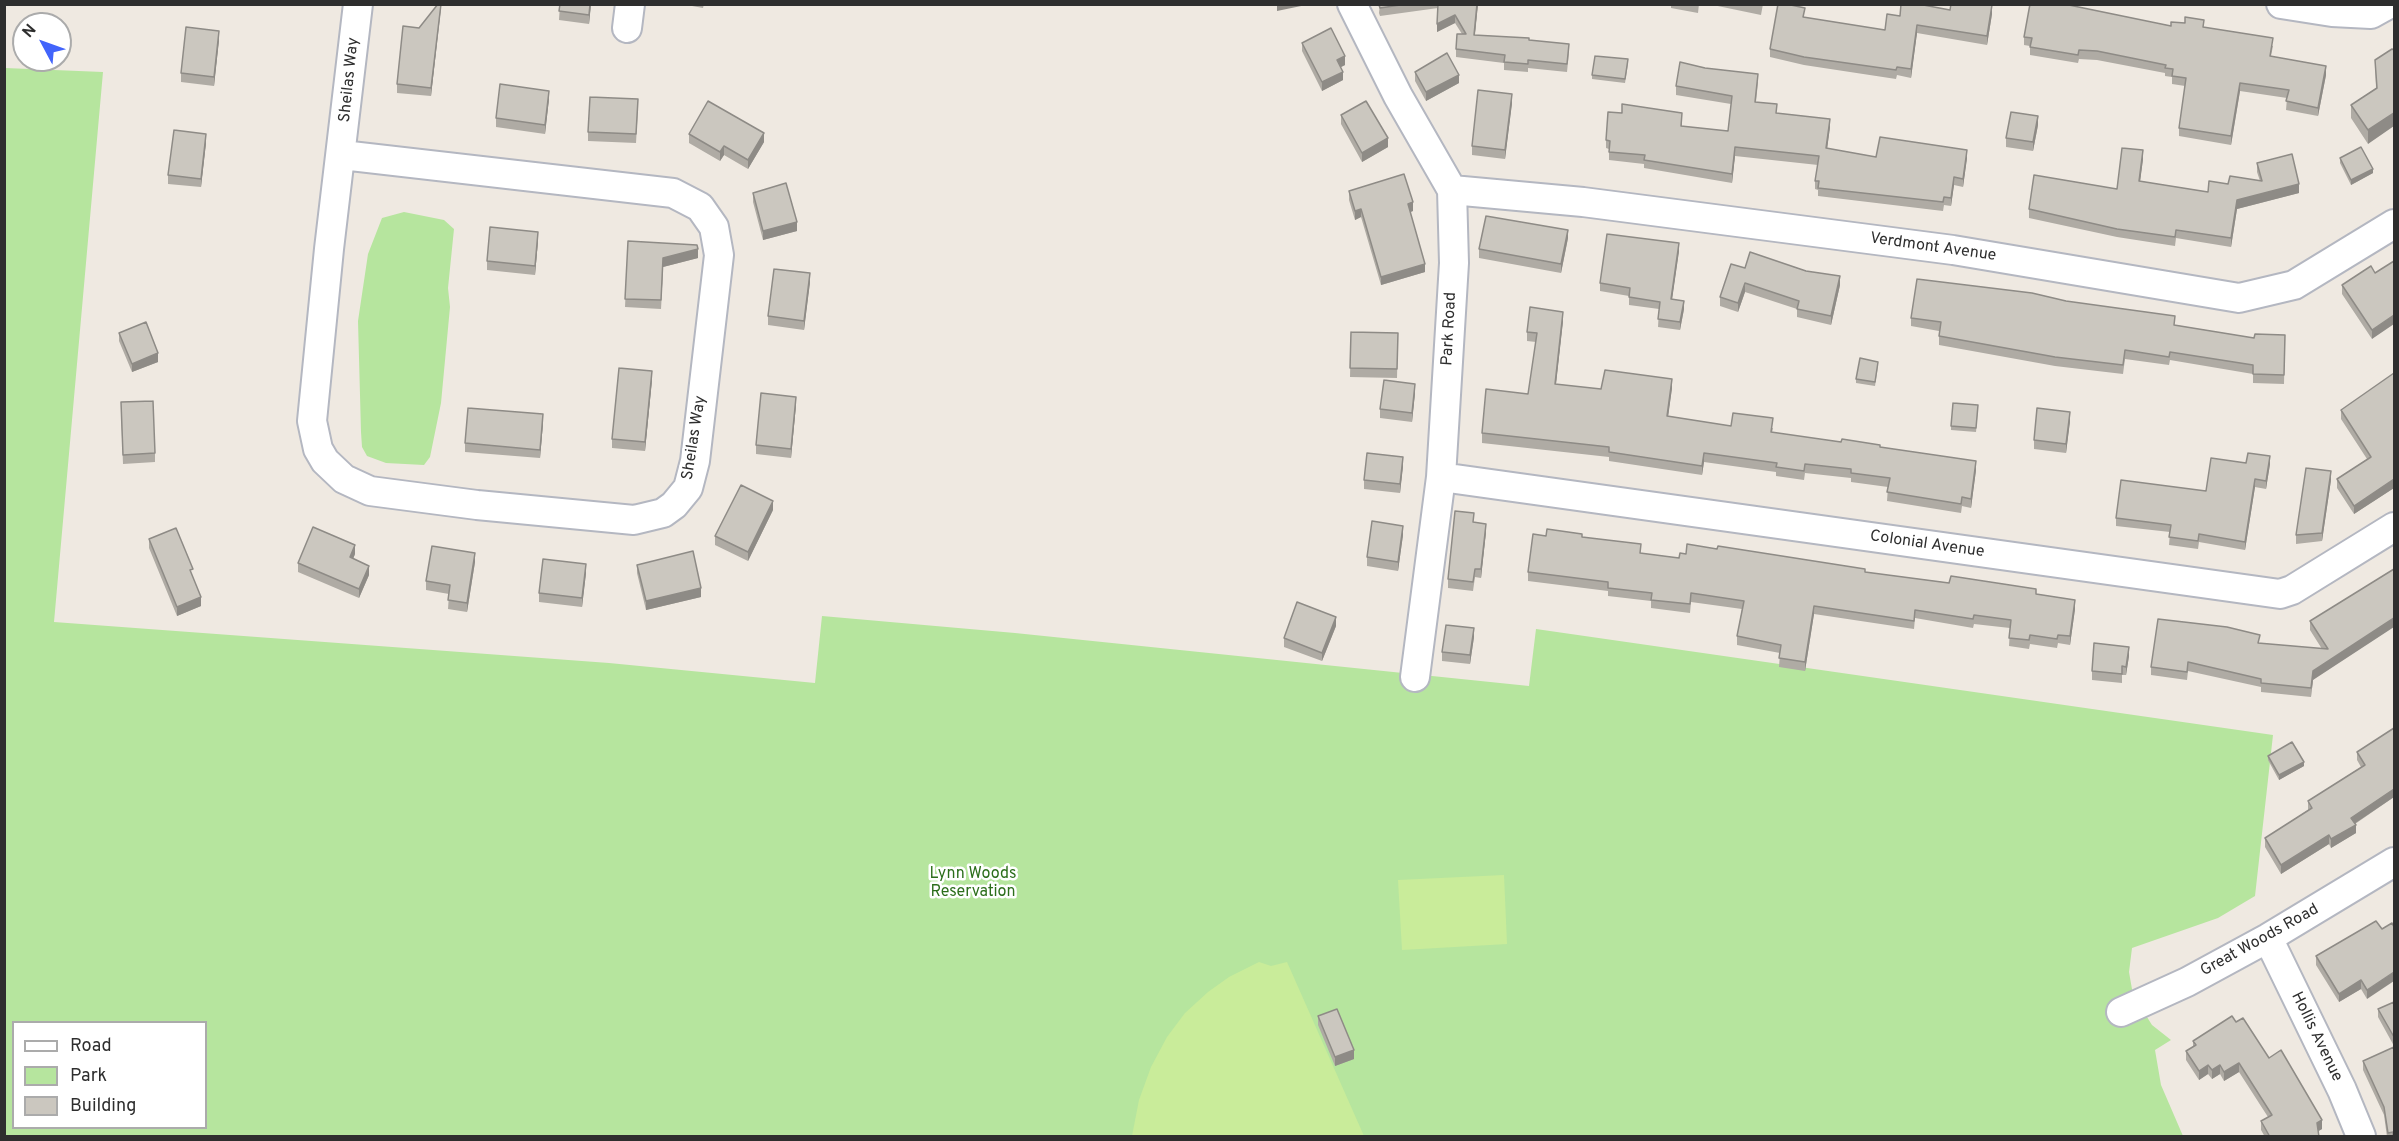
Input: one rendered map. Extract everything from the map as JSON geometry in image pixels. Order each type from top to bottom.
[{"type":"street","name":"Sheilas Way","points":[[342,155],[673,194],[700,207],[714,227],[719,255],[695,460],[688,488],[674,505],[656,515],[634,520],[477,505],[370,490],[344,480],[333,470],[318,449],[312,422],[329,249],[342,155],[358,4]]},
{"type":"street","name":"Park Road","points":[[1352,4],[1398,96],[1452,190],[1454,263],[1441,477],[1415,677]]},
{"type":"street","points":[[2281,4],[2331,12],[2371,14],[2389,4]]},
{"type":"street","name":"Verdmont Avenue","points":[[1452,190],[1582,202],[1953,250],[2239,298],[2294,285],[2394,224]]},
{"type":"street","name":"Colonial Avenue","points":[[1441,477],[2280,594],[2292,590],[2394,527]]},
{"type":"street","name":"Great Woods Road","points":[[2121,1012],[2187,982],[2268,938],[2394,862]]},
{"type":"street","name":"Hollis Avenue","points":[[2268,938],[2342,1090],[2361,1137]]},
{"type":"green space","name":"Lynn Woods Reservation","points":[[5,68],[12,68],[12,72],[103,72],[54,622],[609,663],[815,683],[822,616],[1015,633],[1529,686],[1536,629],[2273,735],[2255,896],[2218,918],[2132,948],[2129,972],[2133,995],[2152,1025],[2171,1040],[2155,1050],[2161,1085],[2183,1136],[5,1136]]},
{"type":"green space","points":[[404,212],[444,220],[454,229],[448,288],[450,307],[441,403],[430,457],[424,465],[386,463],[367,456],[362,447],[358,321],[368,254],[382,218]]},
{"type":"green space","points":[[1504,875],[1507,944],[1402,950],[1398,880]]},
{"type":"green space","points":[[1259,962],[1271,966],[1287,962],[1364,1136],[1132,1136],[1139,1100],[1151,1067],[1167,1037],[1185,1013],[1208,992],[1229,977]]},
{"type":"building","points":[[438,4],[441,4],[431,88],[397,84],[403,26],[419,28]]},
{"type":"building","points":[[560,4],[590,4],[589,15],[559,11]]},
{"type":"building","points":[[1380,4],[1407,4],[1380,8]]},
{"type":"building","points":[[1438,4],[1477,4],[1474,35],[1529,38],[1529,40],[1569,44],[1567,64],[1528,60],[1528,64],[1504,62],[1505,55],[1456,49],[1457,34],[1466,34],[1455,15],[1437,24]]},
{"type":"building","points":[[1778,4],[1805,8],[1803,17],[1885,30],[1887,14],[1900,16],[1901,4],[1918,4],[1950,10],[1951,4],[1992,5],[1987,36],[1917,25],[1911,69],[1897,67],[1896,70],[1804,57],[1770,49]]},
{"type":"building","points":[[2030,4],[2064,4],[2171,26],[2171,22],[2185,23],[2185,17],[2204,20],[2203,27],[2273,38],[2270,56],[2326,66],[2318,108],[2286,101],[2289,90],[2240,83],[2231,136],[2179,128],[2186,78],[2172,76],[2173,69],[2165,68],[2166,65],[2097,51],[2079,50],[2078,55],[2030,47],[2032,38],[2024,37]]},
{"type":"building","points":[[186,27],[219,31],[214,77],[181,73]]},
{"type":"building","points":[[1331,28],[1345,56],[1337,60],[1343,72],[1322,82],[1302,43]]},
{"type":"building","points":[[2392,49],[2394,50],[2394,113],[2368,130],[2351,105],[2377,88],[2375,60]]},
{"type":"building","points":[[1447,53],[1459,75],[1426,92],[1415,72]]},
{"type":"building","points":[[1595,56],[1628,59],[1625,79],[1592,75]]},
{"type":"building","points":[[1680,62],[1705,68],[1758,74],[1755,102],[1777,104],[1776,113],[1830,119],[1826,148],[1876,157],[1880,137],[1967,150],[1963,179],[1954,177],[1951,198],[1944,197],[1943,202],[1818,188],[1819,181],[1815,181],[1819,156],[1735,147],[1732,174],[1644,160],[1645,155],[1609,152],[1610,141],[1606,140],[1608,112],[1622,113],[1622,104],[1682,113],[1681,126],[1728,131],[1732,96],[1676,86]]},
{"type":"building","points":[[500,84],[549,91],[545,125],[496,118]]},
{"type":"building","points":[[1478,90],[1512,94],[1505,150],[1472,146]]},
{"type":"building","points":[[590,97],[638,99],[636,134],[588,132]]},
{"type":"building","points":[[708,101],[764,133],[748,160],[724,146],[720,152],[689,134]]},
{"type":"building","points":[[1366,101],[1388,138],[1362,153],[1341,115]]},
{"type":"building","points":[[2011,112],[2038,116],[2033,142],[2006,138]]},
{"type":"building","points":[[174,130],[206,134],[201,179],[168,175]]},
{"type":"building","points":[[2361,147],[2373,169],[2351,180],[2340,158]]},
{"type":"building","points":[[2122,148],[2143,150],[2139,181],[2208,192],[2209,181],[2228,184],[2230,176],[2262,181],[2257,163],[2292,154],[2299,184],[2237,200],[2231,238],[2176,230],[2175,237],[2117,229],[2029,209],[2034,175],[2117,189]]},
{"type":"building","points":[[1404,174],[1413,202],[1408,204],[1425,264],[1381,277],[1361,209],[1355,211],[1349,191]]},
{"type":"building","points":[[786,183],[797,222],[763,231],[753,193]]},
{"type":"building","points":[[1486,216],[1568,230],[1561,264],[1479,249]]},
{"type":"building","points":[[490,227],[538,232],[535,266],[487,261]]},
{"type":"building","points":[[1607,234],[1679,243],[1671,299],[1684,301],[1680,322],[1658,319],[1660,302],[1629,297],[1630,288],[1600,283]]},
{"type":"building","points":[[628,241],[697,245],[698,249],[663,258],[661,300],[625,299]]},
{"type":"building","points":[[1750,252],[1806,271],[1840,276],[1831,316],[1797,309],[1799,301],[1745,283],[1738,303],[1720,297],[1731,264],[1745,268]]},
{"type":"building","points":[[2394,261],[2394,315],[2372,330],[2342,285],[2371,266],[2375,273]]},
{"type":"building","points":[[774,269],[810,273],[804,321],[768,316]]},
{"type":"building","points":[[1917,279],[2032,293],[2066,301],[2175,316],[2174,325],[2254,338],[2255,334],[2285,335],[2284,375],[2253,374],[2253,365],[2170,352],[2169,357],[2125,350],[2123,365],[2055,357],[1939,336],[1941,322],[1911,318]]},
{"type":"building","points":[[1530,307],[1563,312],[1555,384],[1601,389],[1605,370],[1672,379],[1667,416],[1731,426],[1733,413],[1773,418],[1771,432],[1841,442],[1842,439],[1976,461],[1971,499],[1962,497],[1961,504],[1887,492],[1890,478],[1851,473],[1851,469],[1805,464],[1804,471],[1776,467],[1777,463],[1704,453],[1702,466],[1609,452],[1609,447],[1482,433],[1486,389],[1528,394],[1537,333],[1527,332]]},
{"type":"building","points":[[146,322],[158,353],[132,364],[119,333]]},
{"type":"building","points":[[1351,332],[1398,333],[1397,369],[1350,368]]},
{"type":"building","points":[[1860,358],[1878,362],[1875,382],[1856,379]]},
{"type":"building","points":[[619,368],[652,371],[645,442],[612,439]]},
{"type":"building","points":[[2394,373],[2394,479],[2354,506],[2337,479],[2371,457],[2341,410]]},
{"type":"building","points":[[1384,380],[1415,384],[1412,413],[1380,409]]},
{"type":"building","points":[[761,393],[796,397],[791,449],[756,445]]},
{"type":"building","points":[[153,401],[155,453],[123,455],[121,402]]},
{"type":"building","points":[[1953,403],[1978,405],[1976,428],[1951,426]]},
{"type":"building","points":[[468,408],[543,414],[540,450],[465,443]]},
{"type":"building","points":[[2037,408],[2070,412],[2066,444],[2034,440]]},
{"type":"building","points":[[1367,453],[1403,457],[1400,484],[1364,480]]},
{"type":"building","points":[[2248,453],[2270,456],[2266,481],[2255,479],[2245,542],[2199,534],[2198,541],[2169,537],[2171,525],[2116,518],[2121,480],[2206,491],[2211,458],[2246,463]]},
{"type":"building","points":[[2306,468],[2331,471],[2322,533],[2296,535]]},
{"type":"building","points":[[741,485],[773,501],[748,552],[715,536]]},
{"type":"building","points":[[1455,511],[1474,513],[1473,522],[1486,524],[1481,569],[1475,569],[1473,582],[1448,579]]},
{"type":"building","points":[[1372,521],[1403,526],[1398,562],[1367,557]]},
{"type":"building","points":[[313,527],[355,545],[350,557],[369,566],[359,589],[298,563]]},
{"type":"building","points":[[176,528],[193,569],[190,570],[201,597],[177,607],[149,539]]},
{"type":"building","points":[[1547,529],[1582,534],[1582,537],[1641,544],[1640,553],[1679,558],[1680,553],[1686,554],[1687,544],[1717,549],[1718,546],[1865,569],[1865,572],[1949,583],[1951,576],[2036,589],[2036,594],[2075,600],[2070,636],[2058,635],[2057,639],[2030,635],[2029,640],[2009,638],[2011,620],[1974,615],[1973,619],[1915,610],[1914,621],[1814,606],[1805,662],[1779,658],[1781,645],[1737,636],[1744,601],[1691,593],[1690,604],[1651,600],[1652,593],[1608,588],[1608,582],[1528,572],[1533,534],[1546,536]]},
{"type":"building","points":[[432,546],[475,553],[467,603],[448,600],[450,585],[426,581]]},
{"type":"building","points":[[693,551],[701,588],[646,601],[637,565]]},
{"type":"building","points":[[543,559],[586,564],[582,598],[539,593]]},
{"type":"building","points":[[2394,569],[2394,618],[2313,671],[2311,688],[2261,683],[2261,679],[2188,662],[2187,672],[2151,667],[2158,619],[2227,627],[2260,635],[2258,643],[2328,649],[2310,621]]},
{"type":"building","points":[[1297,602],[1336,617],[1322,653],[1284,638]]},
{"type":"building","points":[[1446,625],[1474,628],[1470,655],[1442,652]]},
{"type":"building","points":[[2094,643],[2129,647],[2126,667],[2122,666],[2122,674],[2092,671]]},
{"type":"building","points":[[2394,728],[2394,789],[2351,818],[2356,825],[2331,839],[2329,835],[2281,865],[2265,838],[2312,808],[2308,801],[2365,765],[2357,752]]},
{"type":"building","points":[[2292,742],[2304,762],[2279,775],[2268,756]]},
{"type":"building","points":[[2376,921],[2382,929],[2392,923],[2394,927],[2394,972],[2367,990],[2361,980],[2339,994],[2316,956]]},
{"type":"building","points":[[2394,1002],[2394,1037],[2378,1009]]},
{"type":"building","points":[[1337,1009],[1354,1050],[1335,1057],[1318,1016]]},
{"type":"building","points":[[2232,1016],[2236,1022],[2243,1018],[2269,1058],[2281,1050],[2322,1120],[2317,1123],[2319,1137],[2270,1137],[2261,1121],[2272,1115],[2239,1063],[2224,1072],[2220,1065],[2212,1070],[2208,1065],[2199,1071],[2186,1051],[2196,1045],[2193,1041]]},
{"type":"building","points":[[2394,1047],[2393,1137],[2393,1132],[2388,1133],[2384,1107],[2363,1061]]}]
